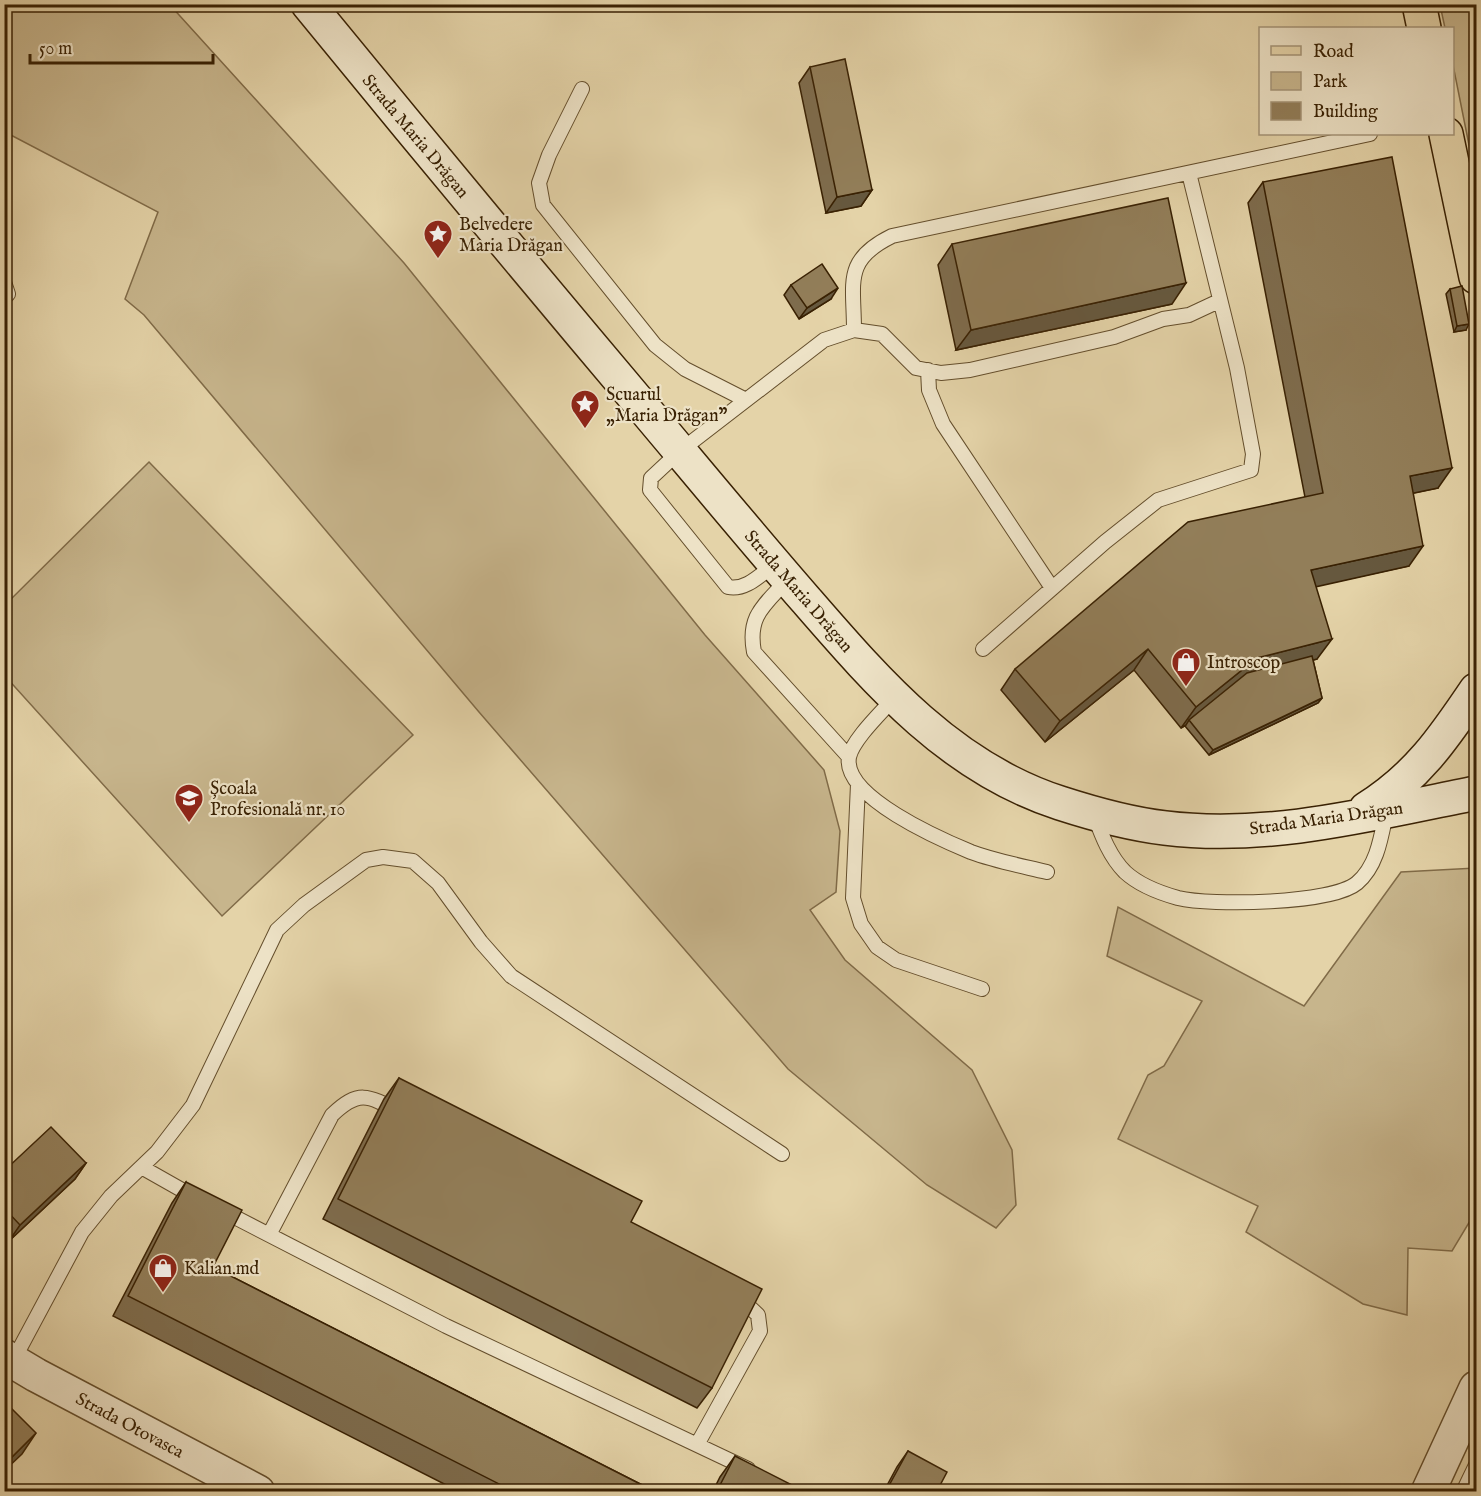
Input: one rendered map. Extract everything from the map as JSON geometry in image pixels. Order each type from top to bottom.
[{"type":"main road","name":"Strada Maria Drăgan","points":[[308,4],[781,571],[894,698],[952,747],[1021,788],[1093,812],[1164,828],[1225,831],[1269,830],[1354,817],[1476,793]]},
{"type":"main road","points":[[1419,4],[1424,27]]},
{"type":"main road","points":[[1446,135],[1476,277]]},
{"type":"main road","points":[[1354,817],[1394,791],[1420,767],[1476,690]]},
{"type":"main road","name":"Strada Otovasca","points":[[9,1358],[258,1491]]},
{"type":"main road","points":[[1428,1491],[1476,1388]]},
{"type":"lane","points":[[582,89],[549,155],[539,183],[543,205],[655,345],[685,369],[746,400]]},
{"type":"lane","points":[[854,330],[854,268],[870,246],[892,236],[1365,135]]},
{"type":"lane","points":[[983,649],[1158,500],[1251,470],[1253,454],[1237,368],[1190,173]]},
{"type":"lane","points":[[4,282],[8,294],[4,298]]},
{"type":"lane","points":[[781,571],[736,589],[728,587],[650,490],[651,478],[680,451],[824,340],[854,330],[882,334],[916,368],[941,373],[970,370],[1092,342],[1163,319],[1189,315],[1219,301]]},
{"type":"lane","points":[[928,370],[929,390],[943,424],[1052,588]]},
{"type":"lane","points":[[781,571],[755,616],[751,635],[754,652],[849,757],[851,773],[858,784],[871,798],[926,832],[974,852],[1047,872]]},
{"type":"lane","points":[[849,757],[857,742],[894,698]]},
{"type":"lane","points":[[858,784],[853,898],[861,924],[877,947],[896,960],[982,989]]},
{"type":"lane","points":[[1093,812],[1105,845],[1125,872],[1148,887],[1179,898],[1226,903],[1336,893],[1356,885],[1370,869],[1381,840],[1386,810]]},
{"type":"lane","points":[[9,1358],[82,1232],[111,1196],[143,1168],[193,1105],[277,930],[304,905],[366,860],[383,857],[413,861],[438,883],[481,942],[511,975],[782,1154]]},
{"type":"lane","points":[[270,1233],[332,1115],[348,1100],[370,1096],[412,1119]]},
{"type":"lane","points":[[143,1168],[178,1190],[270,1233],[446,1326],[698,1443],[759,1475]]},
{"type":"lane","points":[[698,1443],[760,1331],[758,1315],[745,1300],[724,1289]]},
{"type":"lane","points":[[1463,1491],[1476,1465]]},
{"type":"green space","points":[[4,5],[170,5],[404,263],[705,635],[824,770],[840,831],[836,892],[810,910],[845,960],[972,1070],[1012,1150],[1016,1205],[996,1228],[927,1185],[788,1069],[479,712],[144,315],[125,299],[158,212],[5,132]]},
{"type":"green space","points":[[1440,5],[1476,5],[1476,180],[1454,70],[1454,27],[1445,27]]},
{"type":"green space","points":[[149,462],[413,735],[222,916],[5,676],[5,605]]},
{"type":"green space","points":[[1476,868],[1476,1211],[1452,1251],[1408,1248],[1407,1315],[1363,1304],[1246,1232],[1258,1206],[1118,1139],[1148,1075],[1164,1066],[1202,1001],[1107,956],[1118,907],[1304,1006],[1401,872]]},
{"type":"building","points":[[845,59],[872,190],[837,197],[810,67]]},
{"type":"building","points":[[1392,157],[1452,468],[1410,476],[1423,546],[1311,570],[1332,639],[1257,658],[1196,707],[1148,649],[1060,721],[1015,669],[1188,522],[1323,493],[1263,182]]},
{"type":"building","points":[[1168,198],[1186,283],[971,330],[952,244]]},
{"type":"building","points":[[822,264],[838,288],[807,308],[791,285]]},
{"type":"building","points":[[1462,286],[1469,324],[1457,326],[1450,289]]},
{"type":"building","points":[[1312,656],[1322,698],[1213,750],[1189,720],[1247,673]]},
{"type":"building","points":[[399,1078],[642,1201],[631,1222],[762,1289],[712,1388],[338,1199]]},
{"type":"building","points":[[51,1127],[86,1163],[20,1225],[4,1208],[4,1171]]},
{"type":"building","points":[[186,1182],[242,1210],[213,1267],[654,1491],[513,1491],[128,1296]]},
{"type":"building","points":[[4,1401],[36,1433],[4,1465]]},
{"type":"building","points":[[908,1451],[947,1472],[937,1491],[886,1491]]},
{"type":"building","points":[[735,1456],[794,1486],[791,1491],[717,1491]]},
{"type":"place","name":"Belvedere Maria Drăgan","points":[[438,260]]},
{"type":"place","name":"Scuarul „Maria Drăgan”","points":[[585,430]]},
{"type":"place","name":"Introscop","points":[[1186,688]]},
{"type":"place","name":"Școala Profesională nr. 10","points":[[189,824]]},
{"type":"place","name":"Kalian.md","points":[[163,1294]]}]
